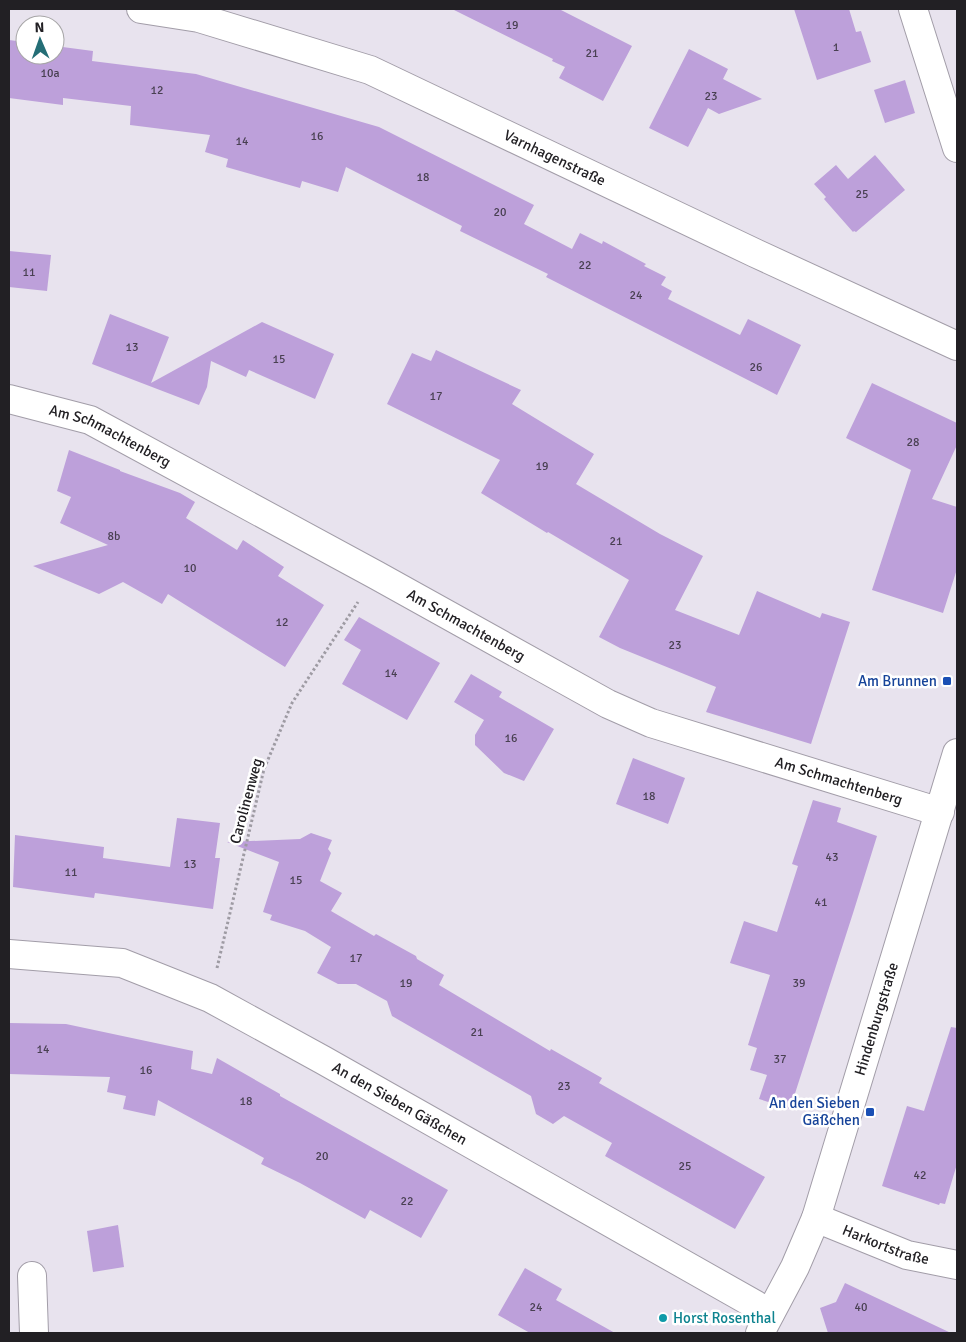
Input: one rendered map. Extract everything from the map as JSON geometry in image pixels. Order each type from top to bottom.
[{"type":"street","name":"Varnhagenstraße","points":[[140,9],[199,18],[370,70],[957,346]]},
{"type":"street","points":[[913,9],[957,148]]},
{"type":"street","name":"Am Schmachtenberg","points":[[9,399],[90,420],[376,575],[608,704],[651,723],[940,812]]},
{"type":"street","name":"Hindenburgstraße","points":[[765,1323],[795,1266],[816,1218],[957,753]]},
{"type":"street","name":"An den Sieben Gäßchen","points":[[9,954],[122,963],[210,998],[765,1323]]},
{"type":"street","name":"Harkortstraße","points":[[816,1218],[907,1256],[957,1265]]},
{"type":"street","points":[[32,1276],[34,1333]]},
{"type":"path","name":"Carolinenweg","points":[[210,998],[264,769],[292,702],[376,575]]},
{"type":"building","points":[[452,9],[559,9],[632,46],[603,101],[559,78],[565,67],[552,61],[553,59]]},
{"type":"building","points":[[794,9],[849,9],[856,32],[861,31],[871,62],[817,80]]},
{"type":"building","points":[[9,40],[15,41],[15,65],[65,65],[65,47],[93,51],[92,61],[196,74],[379,127],[534,205],[524,224],[572,249],[580,233],[602,244],[603,241],[646,264],[644,266],[666,277],[661,285],[672,291],[668,299],[740,335],[748,319],[801,345],[777,395],[546,277],[548,274],[460,231],[462,226],[346,167],[338,192],[302,181],[300,188],[226,167],[228,159],[205,152],[210,135],[130,125],[131,106],[63,98],[63,105],[9,98]]},
{"type":"building","points":[[689,49],[728,69],[723,79],[762,99],[719,114],[708,108],[688,147],[649,128]]},
{"type":"building","points":[[905,80],[915,113],[885,123],[874,90]]},
{"type":"building","points":[[875,155],[905,190],[856,232],[853,232],[824,199],[826,197],[814,184],[836,165],[848,179]]},
{"type":"building","points":[[9,251],[51,255],[47,291],[9,287]]},
{"type":"building","points":[[110,314],[169,337],[151,383],[262,322],[334,354],[315,399],[249,370],[246,377],[211,361],[207,387],[199,405],[92,364]]},
{"type":"building","points":[[436,350],[521,390],[512,404],[594,454],[576,484],[660,534],[703,556],[675,610],[739,635],[757,591],[820,618],[822,613],[850,622],[811,744],[706,712],[716,687],[620,648],[599,637],[629,580],[481,493],[500,460],[387,404],[412,353],[431,361]]},
{"type":"building","points":[[872,383],[957,423],[957,445],[932,499],[957,507],[957,569],[943,613],[872,590],[911,470],[846,438]]},
{"type":"building","points":[[69,450],[180,493],[195,502],[186,518],[237,550],[243,540],[284,567],[278,576],[324,605],[285,667],[168,594],[162,604],[123,582],[99,594],[33,566],[108,545],[60,523],[71,497],[57,491]]},
{"type":"building","points":[[359,617],[440,663],[407,720],[342,684],[361,650],[344,640]]},
{"type":"building","points":[[471,674],[502,692],[499,697],[554,729],[524,781],[504,773],[475,745],[475,735],[484,720],[454,702]]},
{"type":"building","points":[[633,758],[685,778],[668,824],[616,804]]},
{"type":"building","points":[[813,800],[841,808],[837,822],[877,836],[790,1109],[759,1099],[767,1075],[750,1070],[757,1048],[748,1045],[770,975],[730,963],[744,921],[777,932],[798,866],[792,864]]},
{"type":"building","points":[[177,818],[220,823],[215,858],[220,858],[213,909],[95,893],[94,898],[13,887],[15,835],[104,847],[103,858],[170,867]]},
{"type":"building","points":[[311,833],[332,840],[328,849],[331,853],[320,881],[342,893],[331,911],[374,936],[376,934],[416,956],[417,959],[444,975],[439,985],[550,1051],[551,1049],[602,1078],[599,1083],[765,1177],[735,1229],[605,1156],[612,1143],[564,1116],[553,1124],[536,1114],[531,1096],[392,1016],[387,1001],[356,984],[338,984],[317,973],[331,947],[305,931],[270,920],[272,915],[263,912],[279,862],[227,842],[300,839]]},
{"type":"building","points":[[9,1023],[66,1024],[193,1051],[191,1069],[212,1074],[217,1058],[280,1094],[280,1096],[448,1190],[421,1238],[370,1210],[365,1219],[261,1164],[264,1158],[158,1100],[155,1116],[123,1109],[126,1096],[107,1092],[110,1077],[9,1074]]},
{"type":"building","points":[[951,1027],[957,1028],[957,1164],[945,1204],[940,1203],[939,1205],[882,1186],[907,1106],[924,1111]]},
{"type":"building","points":[[118,1225],[124,1267],[93,1272],[87,1231]]},
{"type":"building","points":[[525,1268],[562,1289],[556,1300],[615,1333],[530,1333],[498,1315]]},
{"type":"building","points":[[845,1283],[951,1333],[828,1333],[820,1308],[836,1302]]},
{"type":"place","name":"Am Brunnen","points":[[947,681]]},
{"type":"place","name":"An den Sieben Gäßchen","points":[[870,1112]]},
{"type":"place","name":"Horst Rosenthal","points":[[663,1318]]}]
